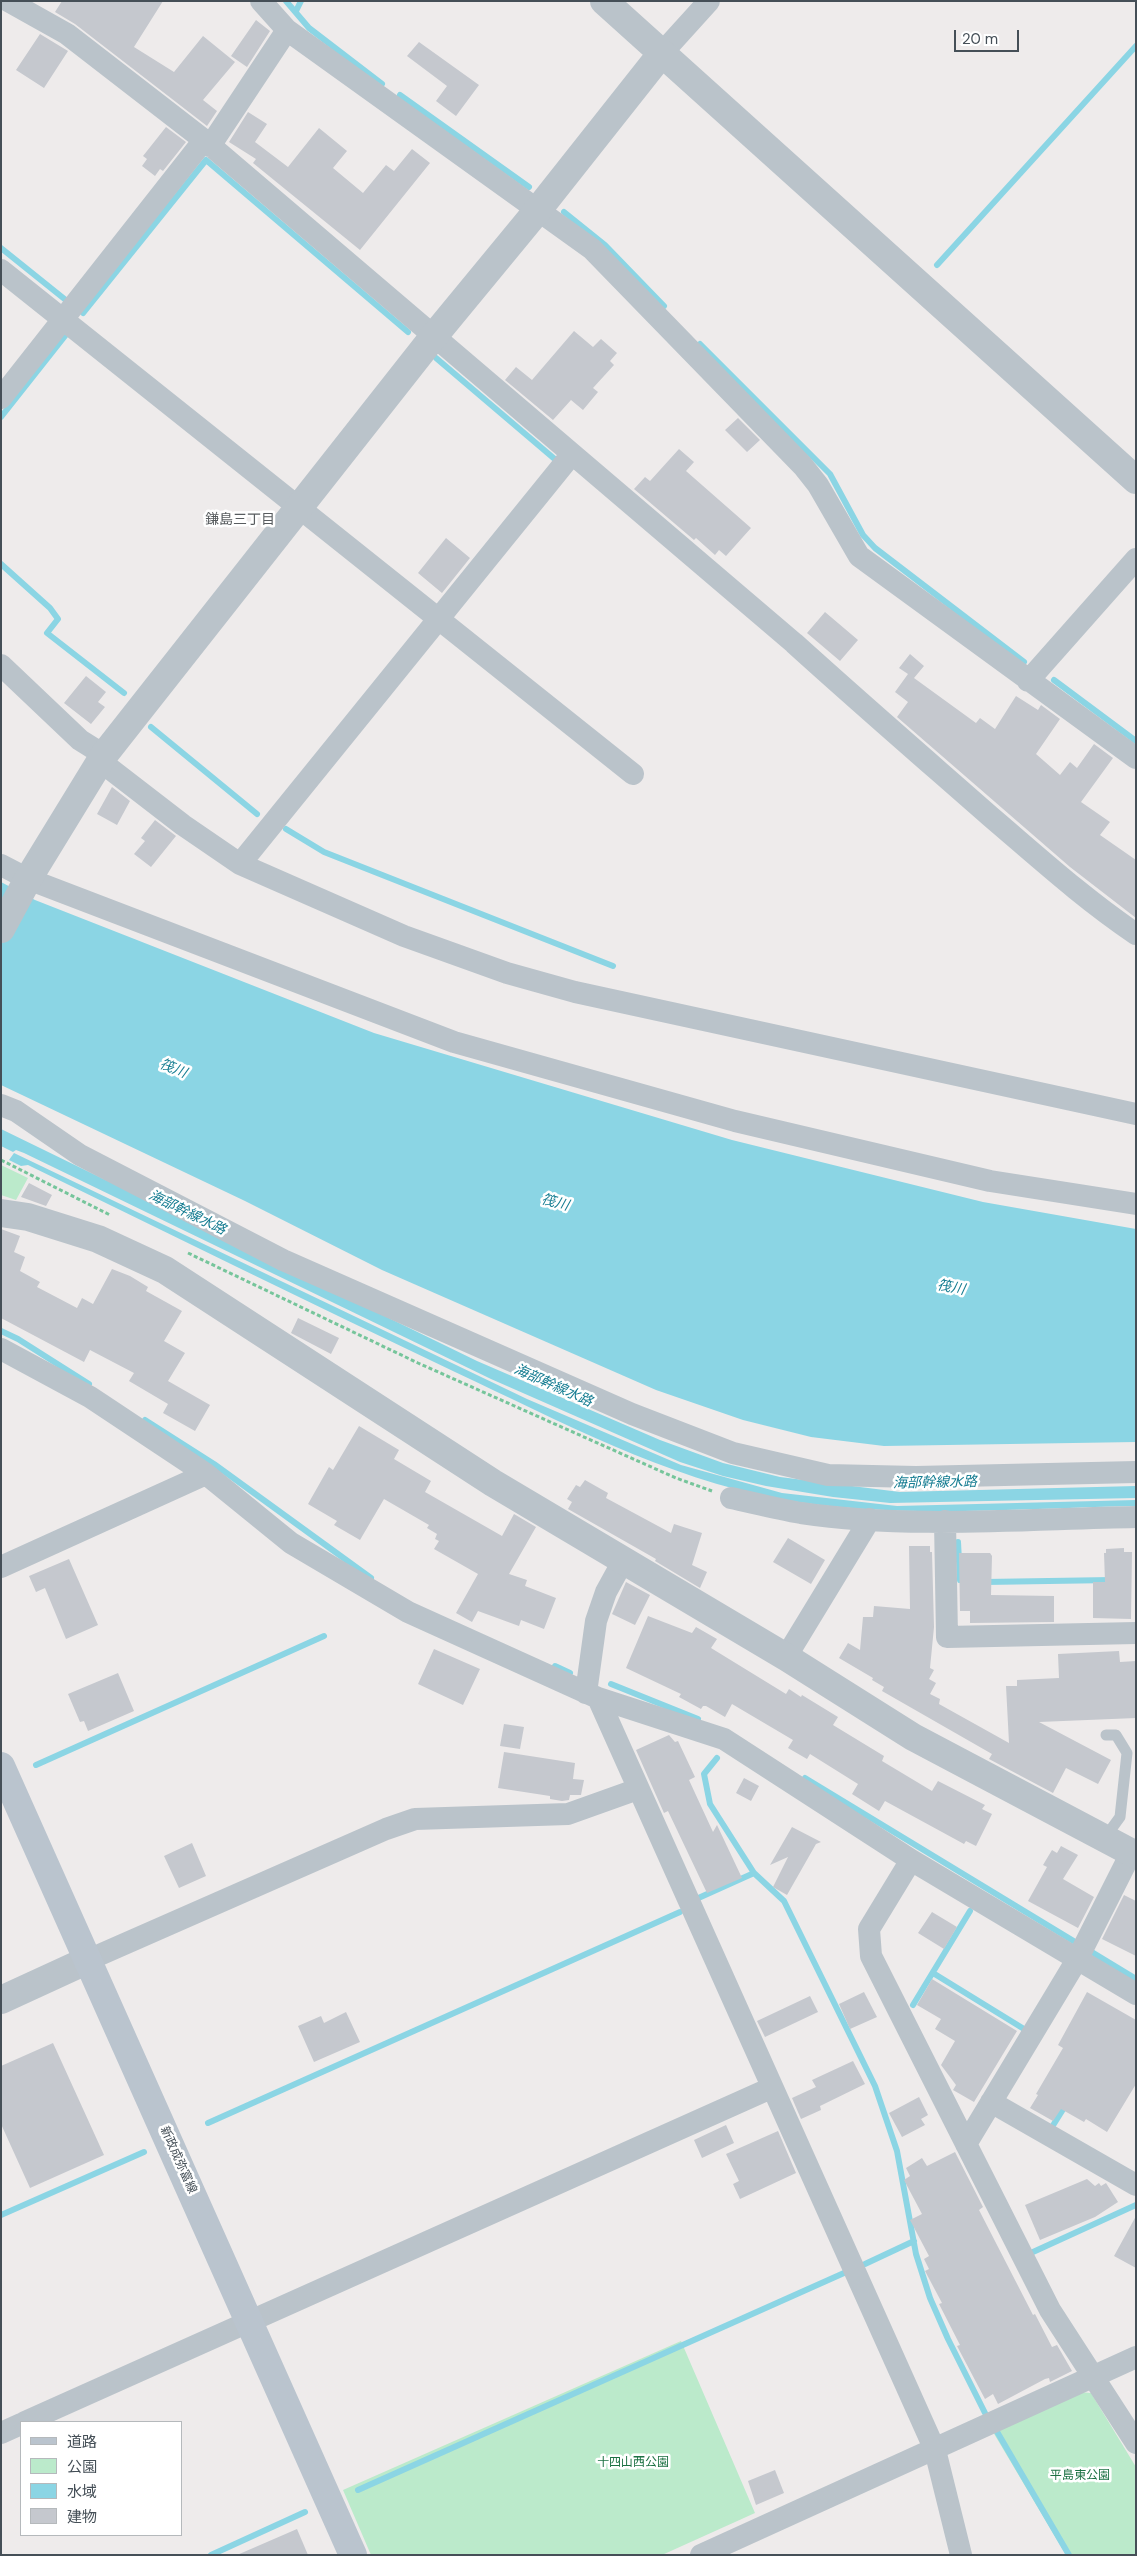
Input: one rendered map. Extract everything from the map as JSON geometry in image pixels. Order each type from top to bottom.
[{"type":"main road","name":"新政成弥富線","points":[[1,1766],[251,2322],[353,2555]]},
{"type":"street","points":[[8,1],[67,34],[207,143],[794,643],[879,720],[1059,876],[1106,914],[1136,934]]},
{"type":"street","points":[[261,1],[287,30],[592,249],[803,466],[818,485],[859,556],[1136,758]]},
{"type":"street","points":[[604,1],[1136,480]]},
{"type":"street","points":[[1,929],[28,879],[102,758],[434,336],[537,211],[662,53],[708,1]]},
{"type":"street","points":[[1,398],[207,143],[287,30]]},
{"type":"street","points":[[1,270],[298,509],[633,774]]},
{"type":"street","points":[[240,864],[572,454]]},
{"type":"street","points":[[1028,681],[1136,559]]},
{"type":"street","points":[[1,665],[80,740],[183,825],[240,864],[404,936],[507,973],[575,992],[1136,1114]]},
{"type":"street","points":[[1,865],[28,879],[454,1042],[735,1121],[990,1181],[1136,1204]]},
{"type":"street","points":[[1,1104],[16,1111],[80,1155],[283,1260],[632,1414],[733,1453],[828,1475],[916,1477],[1136,1472]]},
{"type":"street","points":[[1,1213],[28,1217],[98,1240],[165,1270],[493,1483],[786,1657],[914,1737],[1133,1854],[1082,1950],[966,2144]]},
{"type":"street","points":[[1,1349],[90,1397],[206,1474],[291,1543],[408,1612],[592,1696],[724,1740],[911,1860],[1082,1950],[1136,1994]]},
{"type":"street","points":[[1,1567],[206,1474]]},
{"type":"street","points":[[731,1498],[801,1513],[870,1520],[945,1521],[1136,1517]]},
{"type":"street","points":[[786,1657],[870,1520]]},
{"type":"street","points":[[945,1521],[947,1637],[1136,1633]]},
{"type":"street","points":[[624,1561],[606,1592],[596,1621],[592,1696],[638,1789],[771,2088],[936,2450],[961,2555]]},
{"type":"street","points":[[1,2000],[377,1833],[415,1819],[568,1814],[638,1789]]},
{"type":"street","points":[[911,1860],[869,1929],[871,1956],[1050,2310],[1136,2443]]},
{"type":"street","points":[[27,2421],[771,2088]]},
{"type":"street","points":[[991,2102],[1136,2185]]},
{"type":"street","points":[[701,2555],[936,2450],[1093,2375],[1136,2357]]},
{"type":"street","points":[[1,2433],[20,2424]]},
{"type":"lane","points":[[1104,1839],[1120,1817],[1128,1753],[1116,1735],[1106,1735]]},
{"type":"path","points":[[1,1160],[119,1220]]},
{"type":"path","points":[[180,1249],[418,1363],[676,1478],[731,1498]]},
{"type":"green space","points":[[1,1165],[28,1178],[16,1200],[1,1195]]},
{"type":"green space","name":"十四山西公園","points":[[681,2341],[755,2513],[662,2555],[371,2555],[343,2490]]},
{"type":"green space","name":"平島東公園","points":[[1079,2392],[1091,2393],[1136,2467],[1136,2555],[1066,2555],[993,2432]]},
{"type":"water","name":"筏川","points":[[1,882],[35,900],[374,1033],[732,1140],[983,1202],[1136,1229],[1136,1442],[884,1446],[811,1437],[743,1420],[656,1390],[382,1270],[245,1201],[1,1085]]},
{"type":"water","points":[[1,1129],[477,1361],[660,1440],[723,1463],[780,1477],[900,1492],[1136,1486],[1136,1498],[890,1503],[833,1497],[766,1486],[723,1476],[680,1462],[491,1379],[24,1153],[16,1150],[13,1152],[1,1146]]},
{"type":"water","points":[[14,1153],[527,1399],[681,1465],[782,1493],[897,1506],[1136,1500],[1136,1506],[958,1511],[868,1509],[780,1499],[737,1490],[695,1477],[654,1463],[574,1428],[348,1321],[28,1165],[21,1166],[9,1160]]},
{"type":"building","points":[[62,1],[163,1],[134,47],[174,72],[203,36],[235,62],[203,100],[217,111],[207,126],[75,24],[55,12]]},
{"type":"building","points":[[256,20],[270,31],[247,67],[231,56]]},
{"type":"building","points":[[40,34],[68,51],[44,88],[16,70]]},
{"type":"building","points":[[419,42],[479,85],[456,116],[436,101],[447,86],[407,56]]},
{"type":"building","points":[[248,112],[267,124],[255,142],[288,167],[319,128],[347,151],[333,168],[363,193],[386,165],[394,171],[412,149],[430,163],[360,250],[253,163],[256,159],[229,142]]},
{"type":"building","points":[[166,127],[186,142],[163,171],[160,169],[155,176],[142,166],[147,159],[143,156]]},
{"type":"building","points":[[574,331],[593,347],[601,339],[617,353],[610,361],[614,365],[593,388],[598,392],[583,410],[571,400],[553,420],[505,380],[516,367],[532,380]]},
{"type":"building","points":[[738,418],[760,440],[747,452],[725,430]]},
{"type":"building","points":[[679,449],[694,462],[686,471],[751,528],[726,556],[719,550],[715,555],[696,538],[694,540],[634,489],[645,477],[650,481]]},
{"type":"building","points":[[446,538],[470,558],[442,593],[418,573]]},
{"type":"building","points":[[825,612],[858,640],[840,661],[807,633]]},
{"type":"building","points":[[910,654],[924,666],[914,678],[976,723],[980,718],[995,729],[1016,696],[1038,710],[1041,705],[1060,719],[1036,754],[1060,775],[1070,762],[1077,768],[1094,744],[1113,758],[1081,802],[1110,822],[1100,835],[1136,860],[1136,918],[1070,867],[897,717],[908,702],[895,692],[908,674],[899,668]]},
{"type":"building","points":[[86,676],[106,692],[98,702],[105,707],[91,724],[64,703]]},
{"type":"building","points":[[112,787],[130,801],[117,825],[97,814]]},
{"type":"building","points":[[155,820],[176,836],[151,867],[134,854],[145,841],[141,838]]},
{"type":"building","points":[[29,1183],[52,1195],[46,1206],[21,1197]]},
{"type":"building","points":[[1,1229],[20,1236],[14,1252],[25,1257],[20,1271],[40,1282],[37,1287],[77,1308],[82,1298],[93,1304],[112,1269],[130,1276],[148,1287],[146,1291],[182,1311],[164,1341],[185,1353],[168,1381],[210,1405],[195,1431],[163,1413],[168,1404],[129,1381],[134,1373],[90,1350],[84,1362],[1,1318]]},
{"type":"building","points":[[298,1318],[339,1338],[331,1354],[291,1333]]},
{"type":"building","points":[[359,1426],[399,1450],[394,1459],[431,1481],[425,1492],[502,1536],[514,1514],[536,1527],[509,1574],[527,1580],[525,1586],[556,1598],[544,1629],[521,1620],[519,1626],[478,1611],[472,1622],[456,1613],[478,1574],[434,1549],[439,1541],[435,1539],[437,1534],[427,1528],[429,1525],[384,1499],[360,1540],[334,1525],[337,1521],[308,1504],[329,1467],[333,1470]]},
{"type":"building","points":[[585,1480],[608,1493],[606,1498],[671,1533],[674,1524],[702,1533],[692,1565],[707,1572],[700,1588],[655,1561],[656,1559],[568,1509],[572,1502],[567,1499],[576,1485],[580,1487]]},
{"type":"building","points":[[788,1538],[825,1560],[811,1584],[773,1562]]},
{"type":"building","points":[[909,1546],[930,1546],[930,1552],[932,1552],[934,1627],[930,1668],[934,1670],[929,1679],[936,1683],[930,1694],[940,1699],[939,1704],[1009,1743],[1006,1686],[1017,1686],[1017,1680],[1059,1678],[1058,1654],[1119,1651],[1120,1662],[1136,1661],[1136,1718],[1039,1722],[1111,1760],[1098,1784],[1066,1768],[1053,1793],[989,1759],[992,1754],[882,1691],[884,1687],[872,1680],[873,1678],[839,1658],[848,1643],[860,1650],[863,1617],[873,1617],[874,1606],[910,1609]]},
{"type":"building","points":[[1124,1548],[1124,1552],[1132,1552],[1131,1619],[1093,1618],[1093,1582],[1105,1582],[1104,1553],[1106,1553],[1106,1549]]},
{"type":"building","points":[[959,1553],[990,1553],[992,1556],[991,1595],[1054,1596],[1054,1622],[970,1623],[970,1611],[960,1611]]},
{"type":"building","points":[[69,1559],[98,1625],[66,1639],[45,1588],[36,1592],[29,1576]]},
{"type":"building","points":[[626,1582],[650,1595],[635,1625],[612,1614]]},
{"type":"building","points":[[648,1616],[692,1633],[696,1627],[717,1639],[711,1648],[786,1694],[789,1689],[838,1717],[833,1725],[884,1756],[882,1761],[932,1791],[938,1781],[985,1805],[982,1809],[992,1814],[976,1846],[966,1841],[964,1844],[885,1801],[879,1811],[852,1794],[858,1784],[810,1754],[807,1759],[788,1748],[793,1740],[732,1704],[725,1717],[706,1706],[703,1706],[701,1709],[679,1697],[681,1694],[626,1668]]},
{"type":"building","points":[[434,1649],[480,1669],[463,1705],[418,1684]]},
{"type":"building","points":[[118,1673],[134,1711],[88,1731],[84,1721],[80,1722],[68,1694]]},
{"type":"building","points":[[504,1724],[524,1727],[520,1749],[500,1746]]},
{"type":"building","points":[[669,1735],[675,1742],[678,1741],[695,1777],[689,1780],[713,1832],[717,1825],[742,1878],[707,1893],[668,1811],[664,1813],[636,1750]]},
{"type":"building","points":[[504,1752],[575,1763],[573,1779],[584,1780],[581,1795],[570,1795],[569,1800],[562,1801],[550,1799],[550,1796],[498,1788]]},
{"type":"building","points":[[744,1778],[759,1786],[751,1801],[736,1793]]},
{"type":"building","points":[[792,1827],[821,1842],[816,1844],[787,1895],[773,1887],[788,1857],[770,1865]]},
{"type":"building","points":[[192,1843],[206,1876],[179,1888],[164,1856]]},
{"type":"building","points":[[1061,1846],[1078,1855],[1063,1879],[1094,1897],[1078,1928],[1028,1901],[1047,1867],[1043,1865],[1052,1850],[1057,1853]]},
{"type":"building","points":[[1124,1895],[1136,1901],[1136,1956],[1102,1939]]},
{"type":"building","points":[[932,1912],[957,1927],[944,1949],[918,1933]]},
{"type":"building","points":[[932,1979],[1017,2031],[974,2102],[953,2090],[956,2085],[941,2065],[955,2041],[935,2029],[941,2019],[917,2005]]},
{"type":"building","points":[[864,1992],[877,2017],[850,2029],[839,2004]]},
{"type":"building","points":[[1087,1992],[1136,2020],[1136,2084],[1107,2132],[1086,2119],[1084,2122],[1061,2109],[1053,2121],[1030,2108],[1063,2048],[1058,2045]]},
{"type":"building","points":[[810,1996],[818,2012],[765,2037],[757,2021]]},
{"type":"building","points":[[346,2012],[360,2042],[314,2062],[298,2026],[321,2016],[324,2023]]},
{"type":"building","points":[[53,2043],[104,2155],[30,2188],[1,2124],[1,2066]]},
{"type":"building","points":[[853,2061],[865,2084],[820,2106],[821,2110],[801,2119],[792,2098],[816,2087],[812,2080]]},
{"type":"building","points":[[919,2097],[928,2115],[921,2119],[925,2125],[902,2137],[889,2113]]},
{"type":"building","points":[[726,2125],[734,2143],[702,2158],[694,2140]]},
{"type":"building","points":[[778,2131],[796,2173],[740,2199],[733,2184],[739,2181],[726,2154]]},
{"type":"building","points":[[955,2152],[983,2207],[979,2210],[1033,2315],[1035,2314],[1052,2347],[1057,2345],[1072,2371],[1050,2382],[1049,2378],[1045,2379],[998,2404],[993,2394],[985,2399],[957,2346],[960,2345],[939,2304],[942,2303],[925,2271],[929,2269],[924,2259],[929,2256],[910,2220],[922,2214],[904,2180],[910,2176],[906,2168],[922,2158],[927,2166]]},
{"type":"building","points":[[1087,2179],[1095,2186],[1099,2183],[1101,2186],[1106,2183],[1118,2202],[1095,2217],[1040,2240],[1025,2205]]},
{"type":"building","points":[[1136,2216],[1136,2268],[1114,2256]]},
{"type":"building","points":[[775,2470],[784,2493],[756,2505],[748,2481]]},
{"type":"building","points":[[297,2529],[308,2555],[237,2555]]},
{"type":"waterway","points":[[286,1],[309,28],[382,84]]},
{"type":"waterway","points":[[296,11],[301,1]]},
{"type":"waterway","points":[[937,265],[1136,46]]},
{"type":"waterway","points":[[400,95],[529,187]]},
{"type":"waterway","points":[[83,313],[206,160],[408,332]]},
{"type":"waterway","points":[[564,212],[605,245],[664,306]]},
{"type":"waterway","points":[[1,248],[67,301]]},
{"type":"waterway","points":[[1,417],[65,336]]},
{"type":"waterway","points":[[700,344],[830,474],[863,535],[875,548],[1024,662]]},
{"type":"waterway","points":[[436,358],[557,461]]},
{"type":"waterway","points":[[1,564],[50,608],[58,619],[47,633],[124,693]]},
{"type":"waterway","points":[[1054,680],[1136,741]]},
{"type":"waterway","points":[[151,727],[257,814]]},
{"type":"waterway","points":[[286,829],[324,852],[613,966]]},
{"type":"waterway","points":[[1,1331],[18,1339],[89,1384]]},
{"type":"waterway","points":[[145,1420],[214,1464],[371,1578]]},
{"type":"waterway","points":[[958,1542],[960,1580]]},
{"type":"waterway","points":[[985,1582],[1112,1580]]},
{"type":"waterway","points":[[36,1765],[324,1636]]},
{"type":"waterway","points":[[555,1666],[570,1673]]},
{"type":"waterway","points":[[611,1684],[698,1719]]},
{"type":"waterway","points":[[717,1758],[704,1774],[710,1804],[754,1873],[784,1901],[875,2086],[897,2151],[916,2254],[930,2298],[985,2413]]},
{"type":"waterway","points":[[805,1778],[1136,1979]]},
{"type":"waterway","points":[[694,1900],[754,1873]]},
{"type":"waterway","points":[[913,2005],[970,1911]]},
{"type":"waterway","points":[[208,2123],[680,1912]]},
{"type":"waterway","points":[[933,1973],[1024,2029]]},
{"type":"waterway","points":[[1052,2127],[1067,2103]]},
{"type":"waterway","points":[[1,2215],[144,2152]]},
{"type":"waterway","points":[[1033,2252],[1136,2205]]},
{"type":"waterway","points":[[865,2264],[914,2241]]},
{"type":"waterway","points":[[358,2490],[844,2273]]},
{"type":"waterway","points":[[996,2430],[1069,2555]]},
{"type":"waterway","points":[[211,2555],[305,2512]]},
{"type":"district","name":"鎌島三丁目","points":[[240,520]]},
{"type":"water label","name":"海部幹線水路","points":[[187,1213]]},
{"type":"water label","name":"海部幹線水路","points":[[553,1386]]},
{"type":"water label","name":"海部幹線水路","points":[[935,1483]]}]
